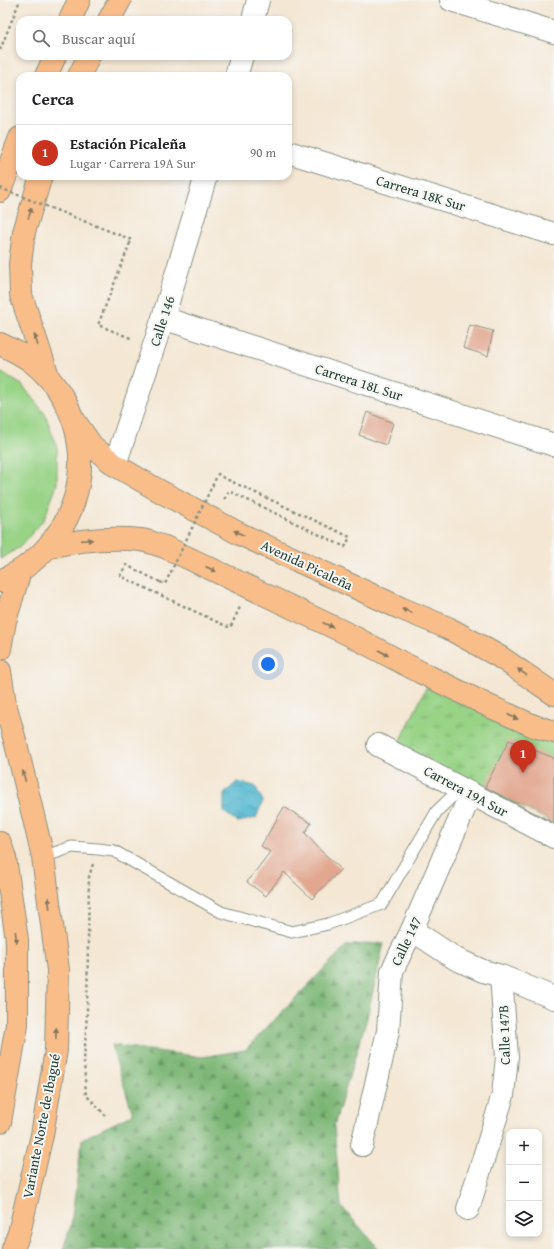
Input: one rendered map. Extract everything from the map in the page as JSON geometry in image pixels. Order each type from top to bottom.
[{"type":"main road","points":[[72,16],[79,0]]},
{"type":"main road","points":[[111,16],[120,0]]},
{"type":"main road","points":[[48,72],[53,60]]},
{"type":"main road","points":[[80,72],[87,60]]},
{"type":"main road","points":[[0,189],[16,148]]},
{"type":"main road","points":[[40,180],[24,232],[20,264],[21,295],[48,377]]},
{"type":"main road","points":[[0,344],[32,362],[48,377],[63,397],[74,420],[80,446],[80,473],[75,500],[64,525],[49,547],[35,560],[20,571],[0,581]]},
{"type":"main road","name":"Avenida Picaleña","points":[[74,420],[92,446],[115,465],[240,534],[400,608],[448,628],[500,657],[554,694]]},
{"type":"main road","points":[[49,547],[81,540],[142,540],[165,547],[350,635],[489,706],[534,726],[554,732]]},
{"type":"main road","points":[[0,649],[5,621],[20,571]]},
{"type":"main road","name":"Variante Norte de Ibagué","points":[[0,671],[5,704],[43,857],[58,970],[56,1050],[42,1135],[19,1233],[13,1249]]},
{"type":"main road","points":[[0,844],[5,858],[17,940],[17,1025],[0,1122]]},
{"type":"street","points":[[254,16],[258,0]]},
{"type":"street","points":[[451,0],[554,32]]},
{"type":"street","points":[[237,72],[241,60]]},
{"type":"street","name":"Carrera 18K Sur","points":[[292,153],[554,234]]},
{"type":"street","name":"Calle 146","points":[[115,465],[154,347],[205,180]]},
{"type":"street","name":"Carrera 18L Sur","points":[[163,318],[554,445]]},
{"type":"street","name":"Carrera 19A Sur","points":[[378,745],[554,837]]},
{"type":"street","name":"Calle 147","points":[[362,1145],[388,1031],[392,971],[412,930],[466,790]]},
{"type":"street","points":[[412,930],[456,959],[554,998]]},
{"type":"street","name":"Calle 147B","points":[[468,1209],[503,1095],[507,1057],[500,976]]},
{"type":"lane","points":[[43,857],[72,847],[98,848],[114,851],[221,912],[292,932],[328,924],[382,904],[437,811],[466,790]]},
{"type":"path","points":[[0,50],[20,0]]},
{"type":"path","points":[[0,189],[132,240],[98,325],[154,347]]},
{"type":"path","points":[[214,520],[229,491],[345,547],[350,537],[218,474],[165,584],[126,565],[120,576],[230,628],[249,587]]},
{"type":"path","points":[[98,848],[89,877],[87,1013],[84,1062],[86,1095],[105,1115]]},
{"type":"green space","points":[[0,372],[22,385],[45,414],[57,448],[57,485],[44,519],[20,547],[0,559]]},
{"type":"green space","points":[[428,684],[554,739],[554,823],[398,746]]},
{"type":"green space","points":[[384,943],[367,1018],[334,1126],[341,1206],[379,1249],[63,1249],[71,1225],[82,1139],[133,1114],[111,1045],[202,1057],[245,1050],[347,945]]},
{"type":"water","points":[[237,782],[255,786],[263,801],[256,818],[238,822],[224,812],[224,794]]},
{"type":"building","points":[[470,325],[493,331],[488,356],[463,348]]},
{"type":"building","points":[[367,412],[393,423],[386,445],[359,435]]},
{"type":"building","points":[[509,740],[554,758],[554,823],[485,787]]},
{"type":"building","points":[[284,807],[311,823],[305,833],[321,851],[341,869],[312,899],[284,872],[266,896],[247,882],[270,852],[261,846]]},
{"type":"place","name":"Estación Picaleña","points":[[523,773]]}]
